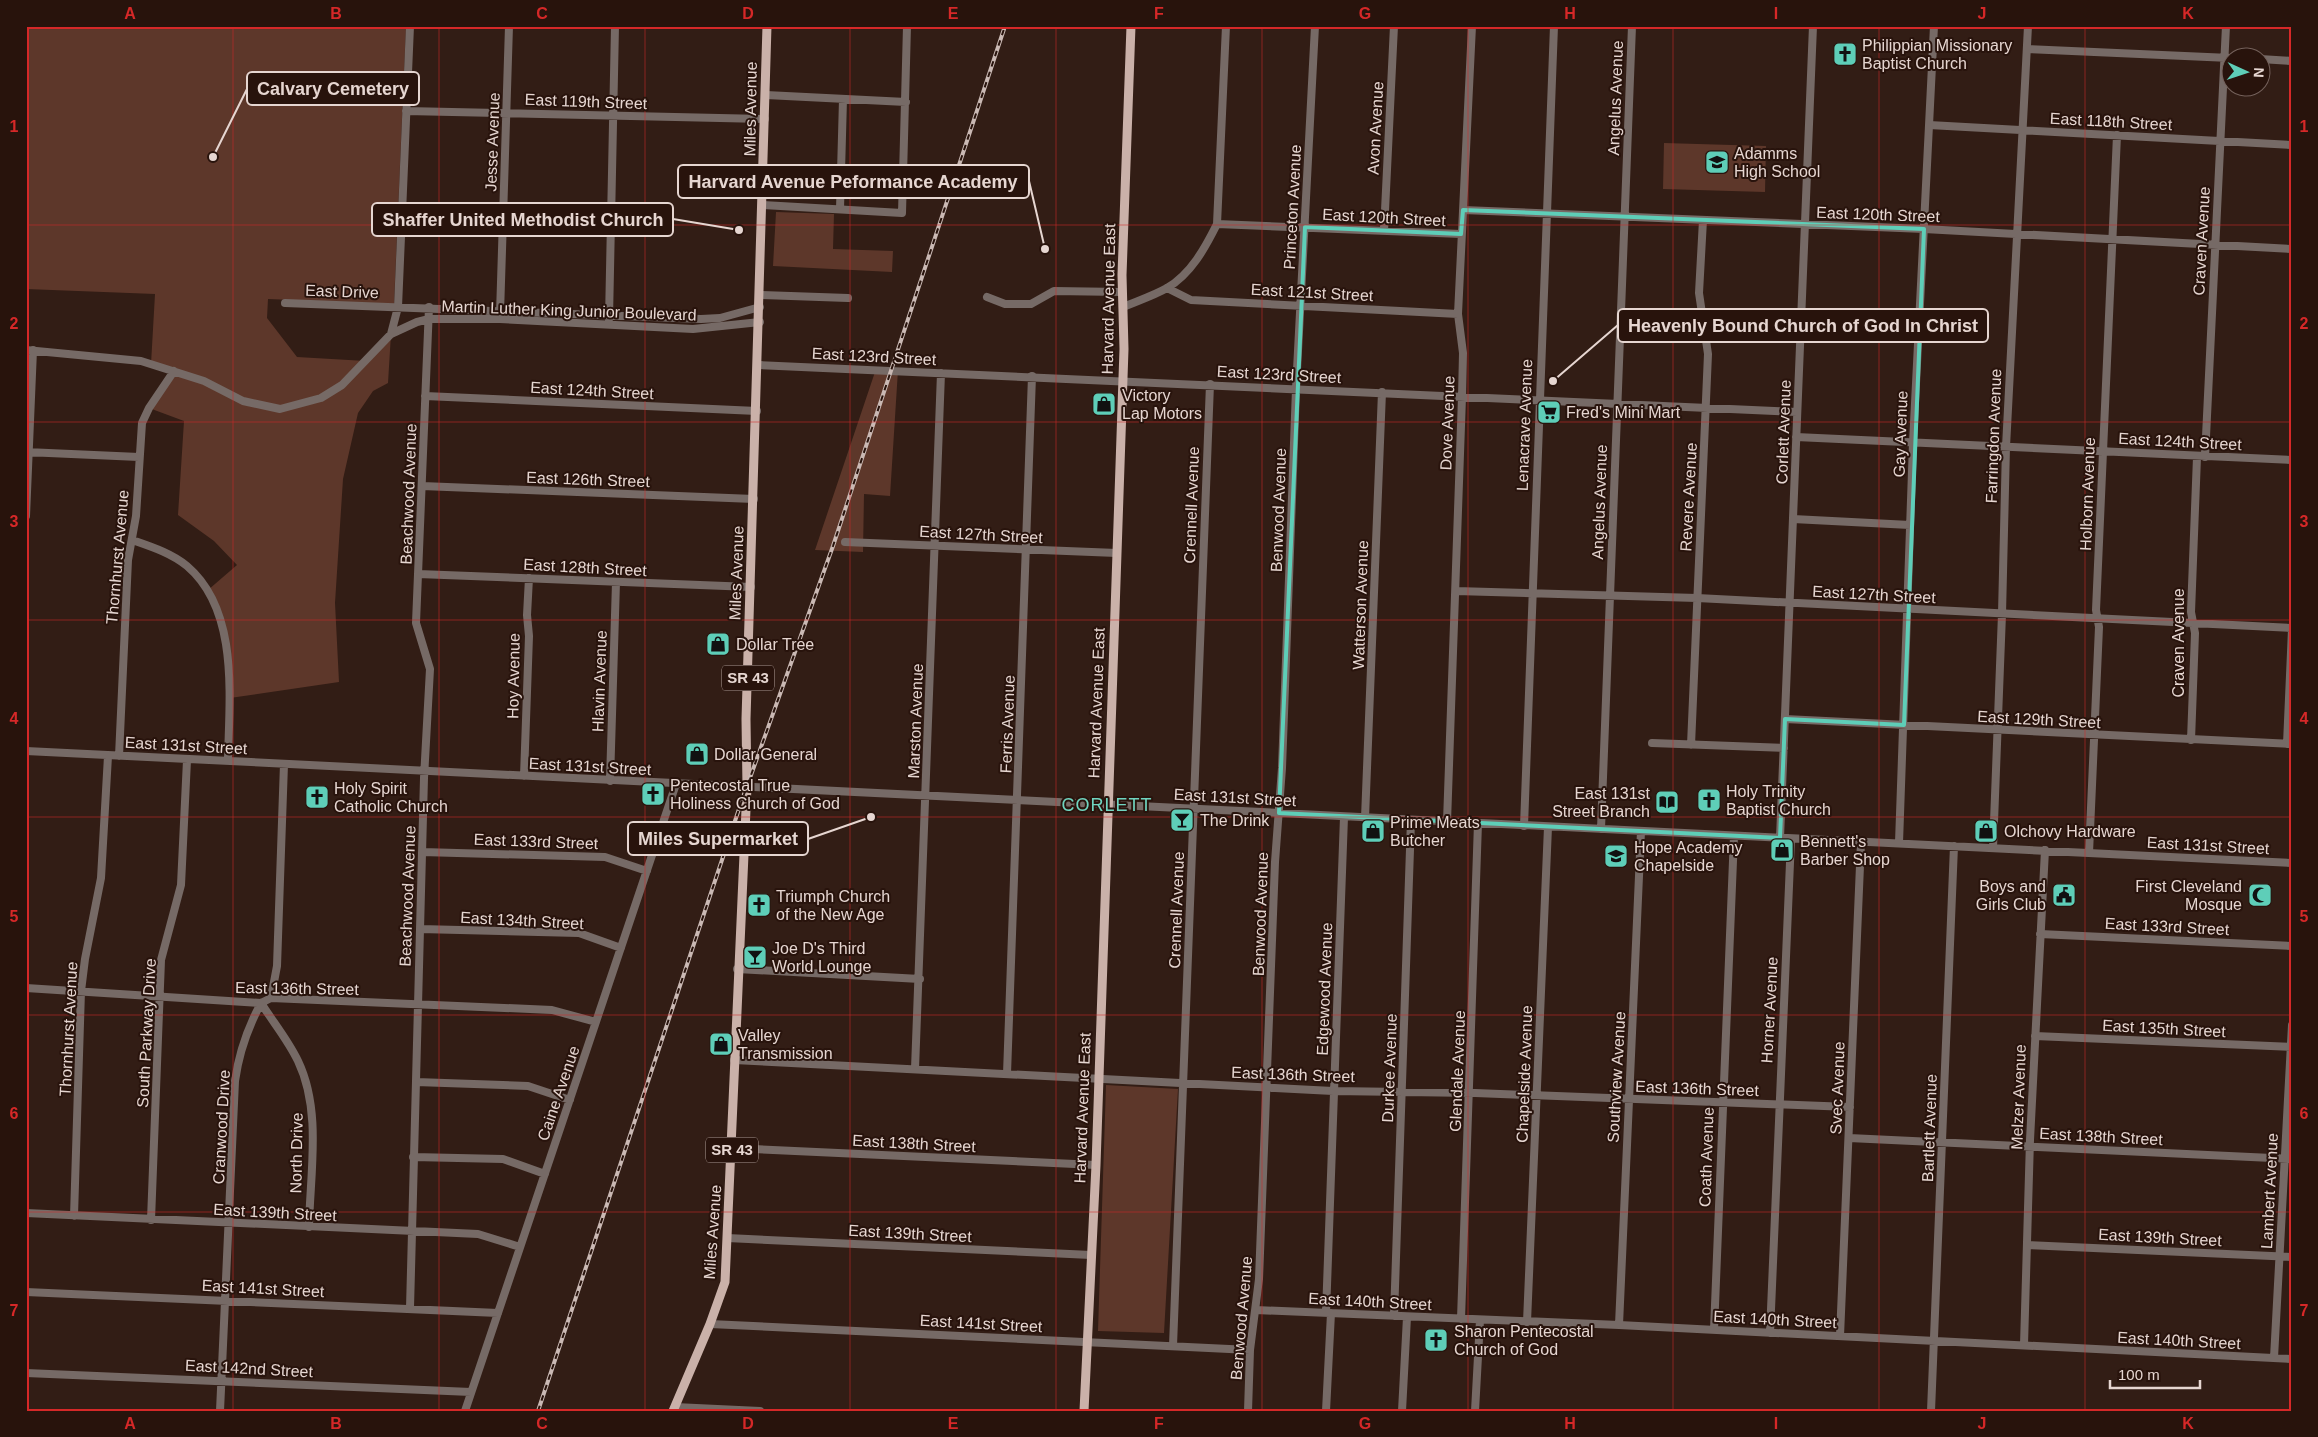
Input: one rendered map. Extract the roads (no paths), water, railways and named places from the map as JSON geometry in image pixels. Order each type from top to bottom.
[{"type":"main road","name":"Miles Avenue","points":[[674,1409],[710,1324],[725,1282],[732,1148],[737,969],[747,787],[750,587],[759,365],[767,26]]},
{"type":"main road","name":"Harvard Avenue East","points":[[1084,1411],[1096,1165],[1124,350],[1122,292],[1131,26]]},
{"type":"street","points":[[391,334],[398,307],[410,26]]},
{"type":"street","name":"Jesse Avenue","points":[[500,319],[509,26]]},
{"type":"street","points":[[609,325],[615,26]]},
{"type":"street","points":[[763,205],[902,213],[908,26]]},
{"type":"street","points":[[1123,307],[1167,288],[1196,262],[1216,224],[1226,26]]},
{"type":"street","name":"Princeton Avenue","points":[[1296,389],[1306,227],[1315,26]]},
{"type":"street","name":"Avon Avenue","points":[[1384,231],[1394,26]]},
{"type":"street","name":"Dove Avenue","points":[[1447,822],[1463,353],[1458,314],[1472,26]]},
{"type":"street","name":"Lenacrave Avenue","points":[[1524,826],[1545,215],[1554,26]]},
{"type":"street","name":"Angelus Avenue","points":[[1602,830],[1616,403],[1632,26]]},
{"type":"street","name":"Corlett Avenue","points":[[1780,838],[1813,26]]},
{"type":"street","name":"Gay Avenue","points":[[1898,843],[1904,725],[1913,443],[1934,26]]},
{"type":"street","name":"Farringdon Avenue","points":[[1993,848],[2006,447],[2028,26]]},
{"type":"street","name":"Craven Avenue","points":[[2226,26],[2227,48]]},
{"type":"street","points":[[2027,49],[2220,58]]},
{"type":"street","points":[[2270,60],[2292,61]]},
{"type":"street","points":[[766,95],[906,102]]},
{"type":"street","name":"Craven Avenue","points":[[2191,740],[2195,633],[2192,623],[2224,98]]},
{"type":"street","points":[[840,209],[844,99]]},
{"type":"street","name":"East 119th Street","points":[[406,111],[765,119]]},
{"type":"street","name":"East 118th Street","points":[[1929,125],[2292,145]]},
{"type":"street","name":"Holborn Avenue","points":[[2089,853],[2099,627],[2097,618],[2102,451],[2118,135]]},
{"type":"street","name":"East 120th Street","points":[[1463,210],[1545,215],[1924,229],[2292,249]]},
{"type":"street","name":"Revere Avenue","points":[[1691,745],[1708,354],[1699,293],[1703,220]]},
{"type":"street","name":"East 120th Street","points":[[1216,224],[1461,234]]},
{"type":"street","name":"East 121st Street","points":[[1167,288],[1191,300],[1458,314]]},
{"type":"street","points":[[987,297],[1005,304],[1031,304],[1054,290],[1122,292]]},
{"type":"street","points":[[760,295],[848,298]]},
{"type":"street","name":"East Drive","points":[[285,303],[398,307]]},
{"type":"street","name":"Martin Luther King Junior Boulevard","points":[[398,307],[701,319],[720,318],[760,307]]},
{"type":"street","name":"Beachwood Avenue","points":[[410,1308],[424,771],[430,669],[416,622],[429,307]]},
{"type":"street","name":"Martin Luther King Junior Boulevard","points":[[29,350],[141,360],[204,381],[243,401],[280,410],[296,407],[321,398],[342,385],[391,334],[413,323],[428,319],[500,319],[707,329],[760,322]]},
{"type":"street","points":[[26,516],[29,350]]},
{"type":"street","name":"East 123rd Street","points":[[759,365],[1797,412]]},
{"type":"street","name":"Thornhurst Avenue","points":[[119,756],[128,560],[136,516],[142,422],[148,408],[174,371]]},
{"type":"street","name":"Marston Avenue","points":[[915,1069],[920,979],[941,373]]},
{"type":"street","name":"Ferris Avenue","points":[[1007,1074],[1032,376]]},
{"type":"street","name":"Crennell Avenue","points":[[1173,1346],[1210,384]]},
{"type":"street","name":"Benwood Avenue","points":[[1248,1411],[1250,1350],[1256,1310],[1296,389]]},
{"type":"street","name":"Watterson Avenue","points":[[1365,818],[1382,392]]},
{"type":"street","name":"East 124th Street","points":[[425,396],[757,411]]},
{"type":"street","name":"East 124th Street","points":[[1796,437],[2292,460]]},
{"type":"street","points":[[28,452],[139,457]]},
{"type":"street","name":"East 126th Street","points":[[422,486],[754,499]]},
{"type":"street","points":[[1793,519],[1910,525]]},
{"type":"street","points":[[132,540],[165,552],[187,566],[208,590],[224,637],[230,679],[228,761]]},
{"type":"street","name":"East 127th Street","points":[[845,542],[1116,553]]},
{"type":"street","name":"East 128th Street","points":[[418,574],[750,587]]},
{"type":"street","name":"Hoy Avenue","points":[[524,776],[530,636],[527,615],[529,578]]},
{"type":"street","name":"Hlavin Avenue","points":[[610,781],[616,582]]},
{"type":"street","name":"East 127th Street","points":[[1456,591],[1697,598],[2292,628]]},
{"type":"street","points":[[2289,744],[2292,628]]},
{"type":"street","name":"East 129th Street","points":[[1785,719],[2289,744]]},
{"type":"street","points":[[1652,743],[1784,748]]},
{"type":"street","name":"East 131st Street","points":[[26,751],[2292,863]]},
{"type":"street","name":"Thornhurst Avenue","points":[[74,1216],[81,992],[84,958],[101,878],[108,756]]},
{"type":"street","name":"South Parkway Drive","points":[[151,1220],[161,960],[181,885],[187,760]]},
{"type":"street","points":[[272,998],[277,966],[284,764]]},
{"type":"street","name":"Caine Avenue","points":[[465,1411],[676,784]]},
{"type":"street","name":"Edgewood Avenue","points":[[1326,1411],[1333,1091],[1344,817]]},
{"type":"street","name":"Durkee Avenue","points":[[1394,1316],[1411,820]]},
{"type":"street","name":"Glendale Avenue","points":[[1461,1319],[1478,823]]},
{"type":"street","name":"Chapelside Avenue","points":[[1527,1322],[1548,827]]},
{"type":"street","name":"Southview Avenue","points":[[1619,1325],[1641,832]]},
{"type":"street","name":"Coath Avenue","points":[[1714,1330],[1734,836]]},
{"type":"street","name":"Horner Avenue","points":[[1770,1333],[1791,839]]},
{"type":"street","name":"Svec Avenue","points":[[1840,1336],[1861,842]]},
{"type":"street","name":"Bartlett Avenue","points":[[1931,1411],[1954,846]]},
{"type":"street","name":"Melzer Avenue","points":[[2024,1345],[2030,1147],[2045,850]]},
{"type":"street","name":"East 133rd Street","points":[[422,852],[605,857],[646,871]]},
{"type":"street","name":"East 134th Street","points":[[420,929],[579,934],[621,948]]},
{"type":"street","name":"East 133rd Street","points":[[2040,934],[2292,946]]},
{"type":"street","points":[[737,969],[920,979]]},
{"type":"street","name":"East 136th Street","points":[[26,988],[261,1003],[272,998],[552,1010],[596,1022]]},
{"type":"street","name":"Cranwood Drive","points":[[220,1411],[235,1081],[242,1044],[248,1025],[261,1003]]},
{"type":"street","name":"North Drive","points":[[261,1003],[294,1054],[308,1088],[313,1119],[308,1227]]},
{"type":"street","name":"Lambert Avenue","points":[[2274,1358],[2288,1158],[2292,1025]]},
{"type":"street","name":"East 135th Street","points":[[2035,1036],[2291,1047]]},
{"type":"street","name":"East 136th Street","points":[[734,1060],[1333,1091],[1537,1095],[1850,1107]]},
{"type":"street","points":[[416,1082],[528,1086],[570,1100]]},
{"type":"street","name":"East 138th Street","points":[[1849,1138],[2288,1158]]},
{"type":"street","name":"East 138th Street","points":[[732,1148],[1096,1165]]},
{"type":"street","points":[[413,1157],[502,1159],[545,1174]]},
{"type":"street","name":"East 139th Street","points":[[26,1213],[478,1234],[520,1248]]},
{"type":"street","name":"East 139th Street","points":[[727,1238],[1091,1255]]},
{"type":"street","name":"East 139th Street","points":[[2027,1245],[2292,1257]]},
{"type":"street","name":"East 141st Street","points":[[26,1292],[498,1313]]},
{"type":"street","name":"East 140th Street","points":[[1256,1310],[1619,1325],[2292,1359]]},
{"type":"street","points":[[1402,1411],[1407,1317]]},
{"type":"street","points":[[1475,1411],[1480,1320]]},
{"type":"street","name":"East 141st Street","points":[[710,1324],[1250,1350]]},
{"type":"street","name":"East 142nd Street","points":[[26,1373],[471,1392]]},
{"type":"street","points":[[674,1409],[760,1411]]},
{"type":"railway","points":[[538,1411],[741,803],[833,546],[1005,26]]},
{"type":"place","name":"Philippian Missionary Baptist Church","points":[[1845,54]]},
{"type":"place","name":"Calvary Cemetery","points":[[213,157]]},
{"type":"place","name":"Adamms High School","points":[[1717,162]]},
{"type":"place","name":"Shaffer United Methodist Church","points":[[739,230]]},
{"type":"place","name":"Harvard Avenue Peformance Academy","points":[[1045,249]]},
{"type":"place","name":"Heavenly Bound Church of God In Christ","points":[[1553,381]]},
{"type":"place","name":"Victory Lap Motors","points":[[1104,404]]},
{"type":"place","name":"Fred's Mini Mart","points":[[1549,412]]},
{"type":"place","name":"Dollar Tree","points":[[718,644]]},
{"type":"place","name":"Dollar General","points":[[697,754]]},
{"type":"place","name":"Pentecostal True Holiness Church of God","points":[[653,794]]},
{"type":"place","name":"Holy Spirit Catholic Church","points":[[317,797]]},
{"type":"place","name":"Holy Trinity Baptist Church","points":[[1709,800]]},
{"type":"place","name":"East 131st Street Branch","points":[[1667,802]]},
{"type":"place","name":"Miles Supermarket","points":[[871,817]]},
{"type":"place","name":"The Drink","points":[[1182,820]]},
{"type":"place","name":"Prime Meats Butcher","points":[[1373,831]]},
{"type":"place","name":"Olchovy Hardware","points":[[1986,831]]},
{"type":"place","name":"Bennett's Barber Shop","points":[[1782,850]]},
{"type":"place","name":"Hope Academy Chapelside","points":[[1616,856]]},
{"type":"place","name":"Boys and Girls Club","points":[[2064,895]]},
{"type":"place","name":"First Cleveland Mosque","points":[[2260,895]]},
{"type":"place","name":"Triumph Church of the New Age","points":[[759,905]]},
{"type":"place","name":"Joe D's Third World Lounge","points":[[755,957]]},
{"type":"place","name":"Valley Transmission","points":[[721,1044]]},
{"type":"place","name":"Sharon Pentecostal Church of God","points":[[1436,1340]]},
{"type":"district","name":"CORLETT","points":[[1107,805]]}]
